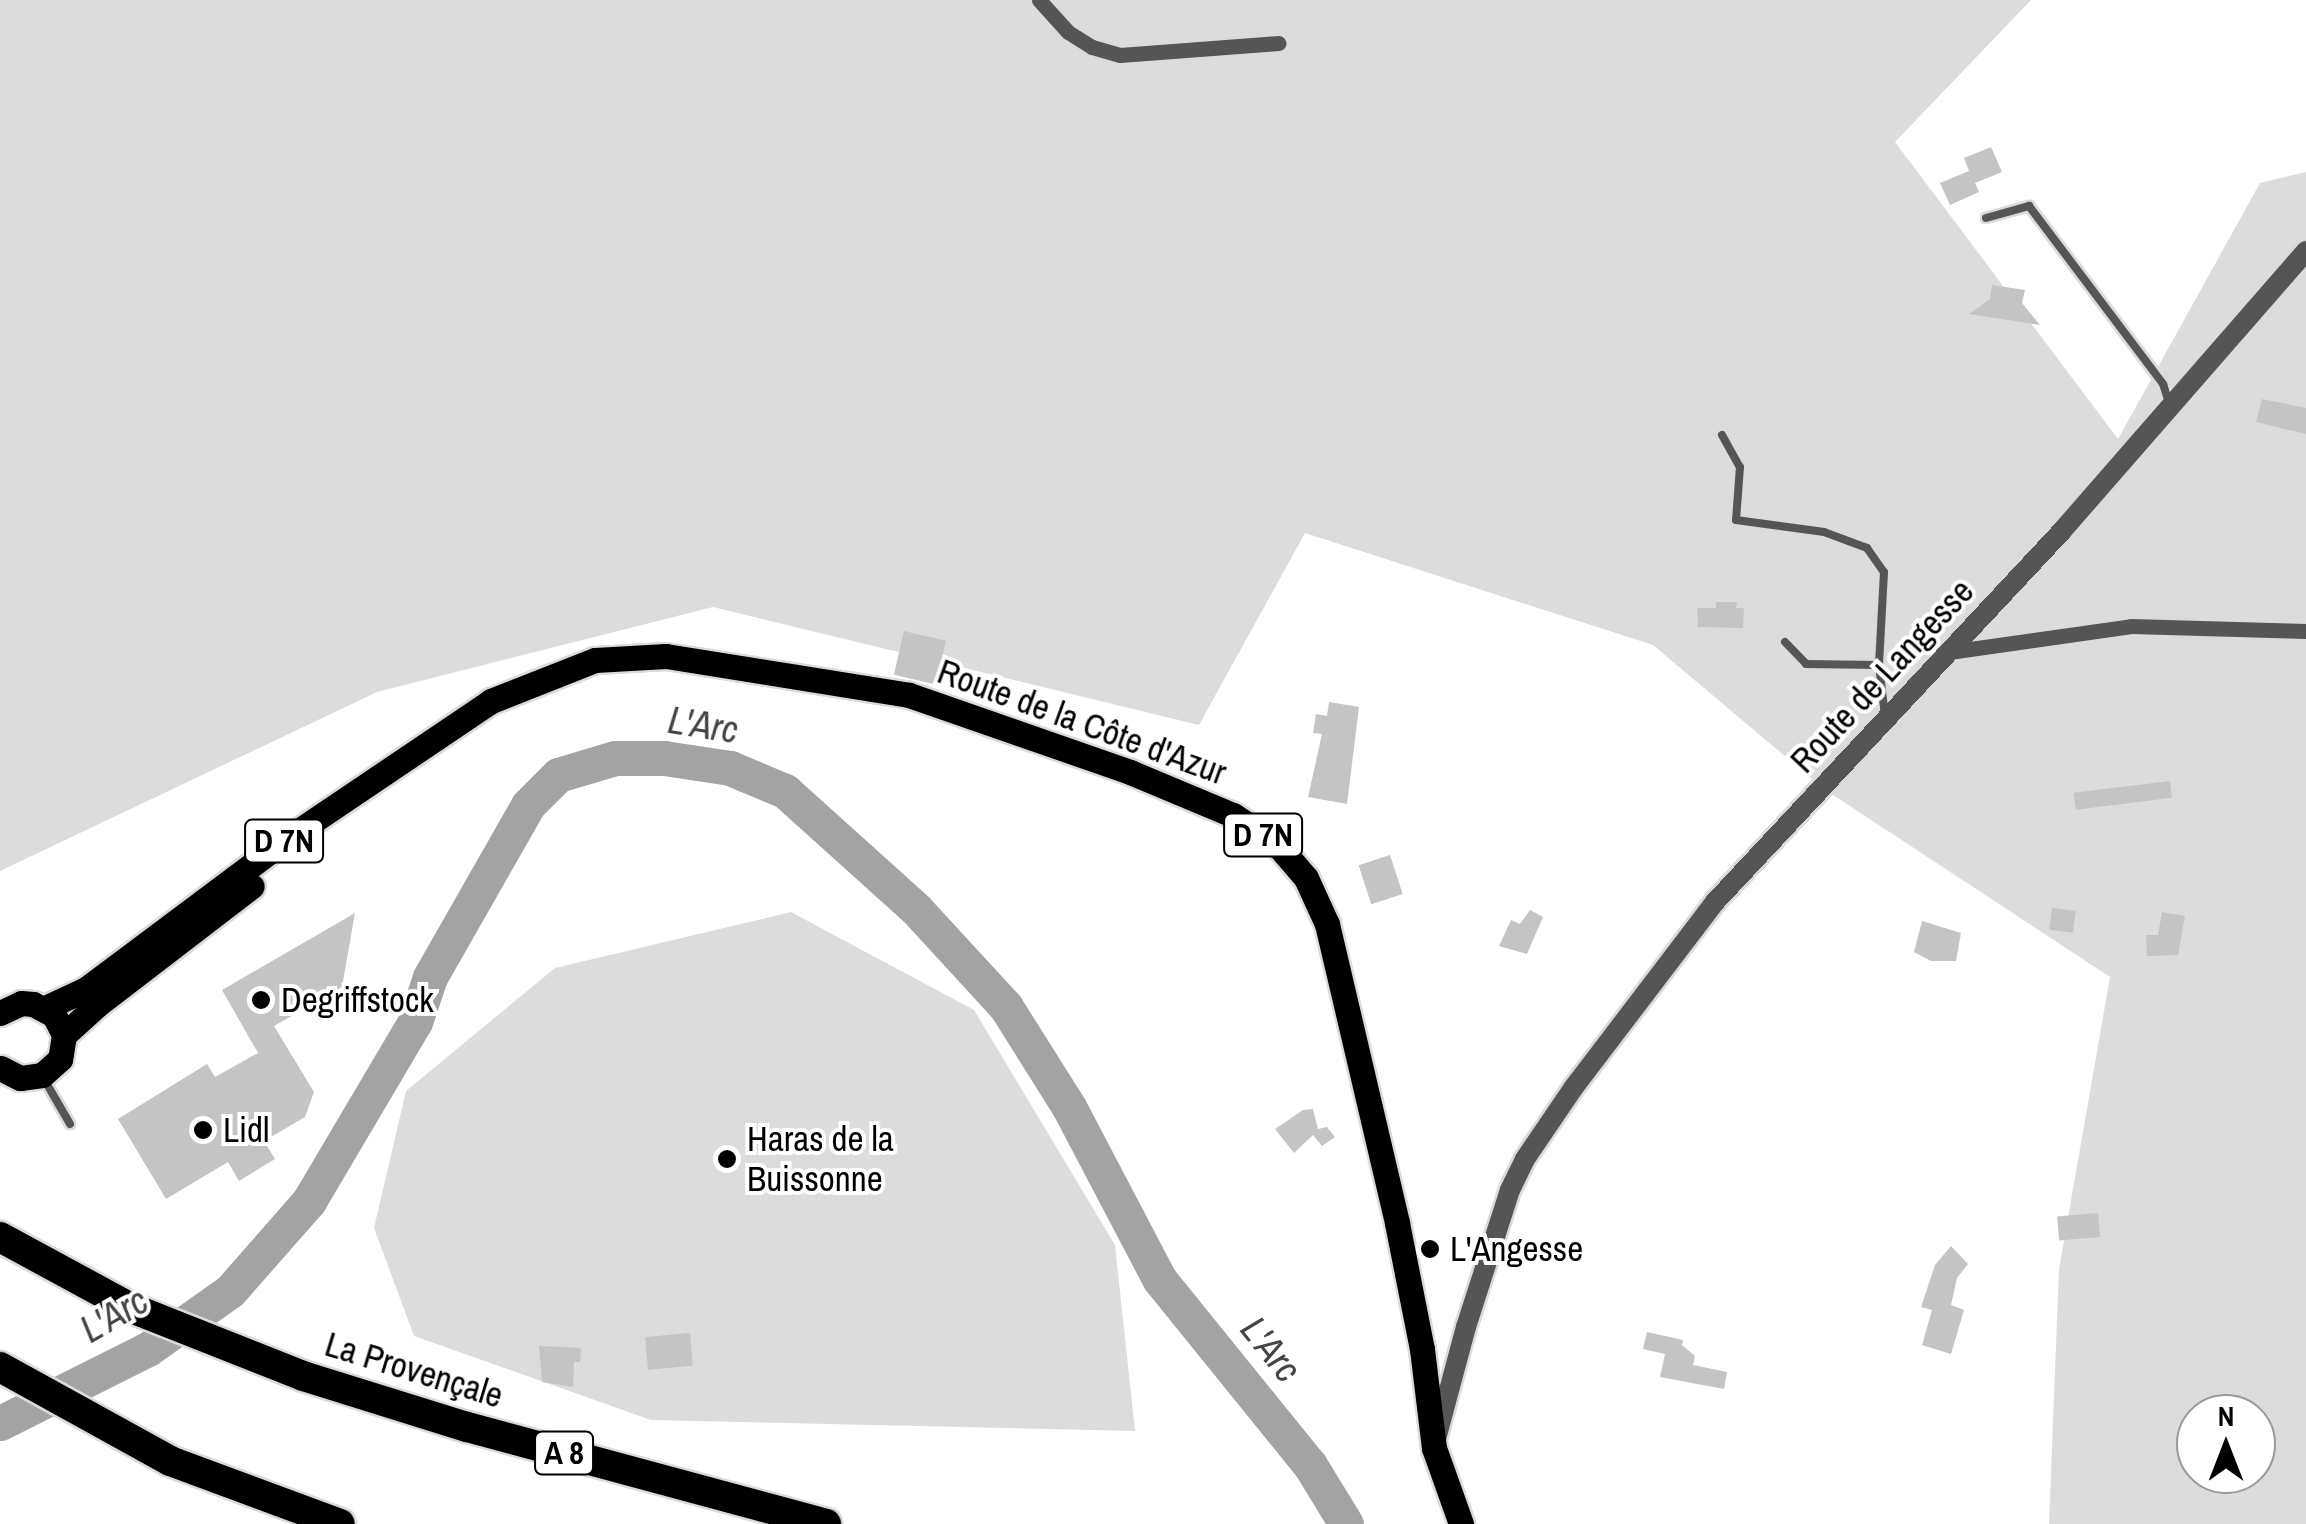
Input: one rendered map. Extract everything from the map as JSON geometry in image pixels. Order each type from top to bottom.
[{"type":"highway","name":"La Provençale","points":[[0,1237],[144,1314],[303,1376],[467,1427],[826,1524]]},
{"type":"highway","points":[[0,1367],[170,1461],[340,1524]]},
{"type":"main road","name":"Route de la Côte d'Azur","points":[[530,683],[595,660],[666,656],[909,695],[1164,785],[1233,816],[1276,843],[1306,878],[1327,924],[1397,1223],[1422,1349],[1434,1448],[1462,1524]]},
{"type":"main road","name":"D 7N","points":[[45,1008],[86,990],[288,838],[491,702],[530,683]]},
{"type":"main road","name":"D 7N","points":[[64,1036],[97,1004],[367,798],[530,683]]},
{"type":"main road","points":[[0,1013],[21,1003],[45,1008],[64,1036],[60,1059],[42,1075],[20,1078],[0,1068]]},
{"type":"street","points":[[1039,0],[1068,32],[1092,47],[1120,55],[1279,43]]},
{"type":"street","name":"Route de Langesse","points":[[1434,1448],[1466,1327],[1510,1190],[1525,1159],[1715,902],[1948,652],[2306,252]]},
{"type":"street","points":[[1948,652],[2131,626],[2306,632]]},
{"type":"lane","points":[[1986,218],[2029,206],[2163,384],[2170,407]]},
{"type":"lane","points":[[1722,436],[1740,467],[1736,520],[1824,532],[1867,548],[1884,572],[1879,666],[1885,720]]},
{"type":"lane","points":[[1785,642],[1806,664],[1879,666]]},
{"type":"lane","points":[[42,1075],[70,1124]]},
{"type":"shaded area","points":[[0,0],[2031,0],[1895,142],[2118,439],[2260,183],[2306,172],[2306,1524],[2049,1524],[2059,1269],[2110,977],[1824,789],[1653,645],[1305,533],[1199,725],[713,607],[377,692],[0,871]]},
{"type":"shaded area","name":"Haras de la Buissonne","points":[[791,912],[974,1010],[1115,1245],[1135,1431],[651,1420],[414,1336],[374,1228],[406,1091],[555,968]]},
{"type":"building","points":[[1991,147],[2002,172],[1975,183],[1979,192],[1950,205],[1940,183],[1969,171],[1964,158]]},
{"type":"building","points":[[1992,285],[2025,290],[2022,303],[2040,325],[1969,314],[1990,299]]},
{"type":"building","points":[[2262,399],[2306,408],[2306,434],[2256,422]]},
{"type":"building","points":[[1716,602],[1737,602],[1736,608],[1744,608],[1743,628],[1698,627],[1697,608],[1716,608]]},
{"type":"building","points":[[904,631],[946,641],[936,685],[894,675]]},
{"type":"building","points":[[1329,702],[1359,707],[1347,804],[1308,797],[1322,734],[1313,733],[1316,714],[1327,716]]},
{"type":"building","points":[[2170,781],[2172,798],[2076,810],[2074,793]]},
{"type":"building","points":[[1390,855],[1403,894],[1371,904],[1359,865]]},
{"type":"building","points":[[2052,908],[2076,911],[2073,933],[2049,930]]},
{"type":"building","points":[[1530,910],[1543,917],[1527,954],[1499,946],[1511,920],[1520,924]]},
{"type":"building","points":[[2162,912],[2185,916],[2178,955],[2147,956],[2146,935],[2158,935]]},
{"type":"building","name":"Lidl","points":[[355,913],[342,987],[274,1026],[314,1092],[305,1117],[264,1141],[275,1159],[239,1181],[228,1162],[166,1199],[118,1119],[207,1064],[215,1077],[258,1053],[222,990]]},
{"type":"building","points":[[1922,921],[1961,933],[1956,961],[1931,961],[1914,952]]},
{"type":"building","points":[[1313,1109],[1318,1129],[1327,1127],[1335,1137],[1322,1146],[1313,1135],[1294,1153],[1275,1129],[1303,1110]]},
{"type":"building","points":[[2098,1213],[2100,1237],[2059,1240],[2057,1217]]},
{"type":"building","points":[[1951,1246],[1968,1264],[1957,1278],[1951,1305],[1964,1310],[1951,1354],[1922,1345],[1932,1310],[1921,1307],[1935,1265]]},
{"type":"building","points":[[1647,1332],[1683,1340],[1682,1345],[1695,1356],[1693,1365],[1727,1372],[1724,1389],[1660,1377],[1665,1354],[1643,1349]]},
{"type":"building","points":[[690,1333],[693,1366],[648,1370],[645,1337]]},
{"type":"building","points":[[539,1346],[581,1348],[580,1362],[574,1362],[573,1387],[542,1382]]},
{"type":"waterway","name":"L'Arc","points":[[0,1423],[148,1349],[230,1291],[309,1201],[415,1022],[430,977],[528,805],[558,775],[615,758],[664,758],[730,768],[785,791],[916,909],[1006,1007],[1069,1107],[1160,1280],[1310,1465],[1346,1524]]},
{"type":"place","name":"Degriffstock","points":[[261,1000]]},
{"type":"place","name":"Lidl","points":[[203,1130]]},
{"type":"place","name":"Haras de la Buissonne","points":[[727,1159]]},
{"type":"place","name":"L'Angesse","points":[[1430,1249]]}]
